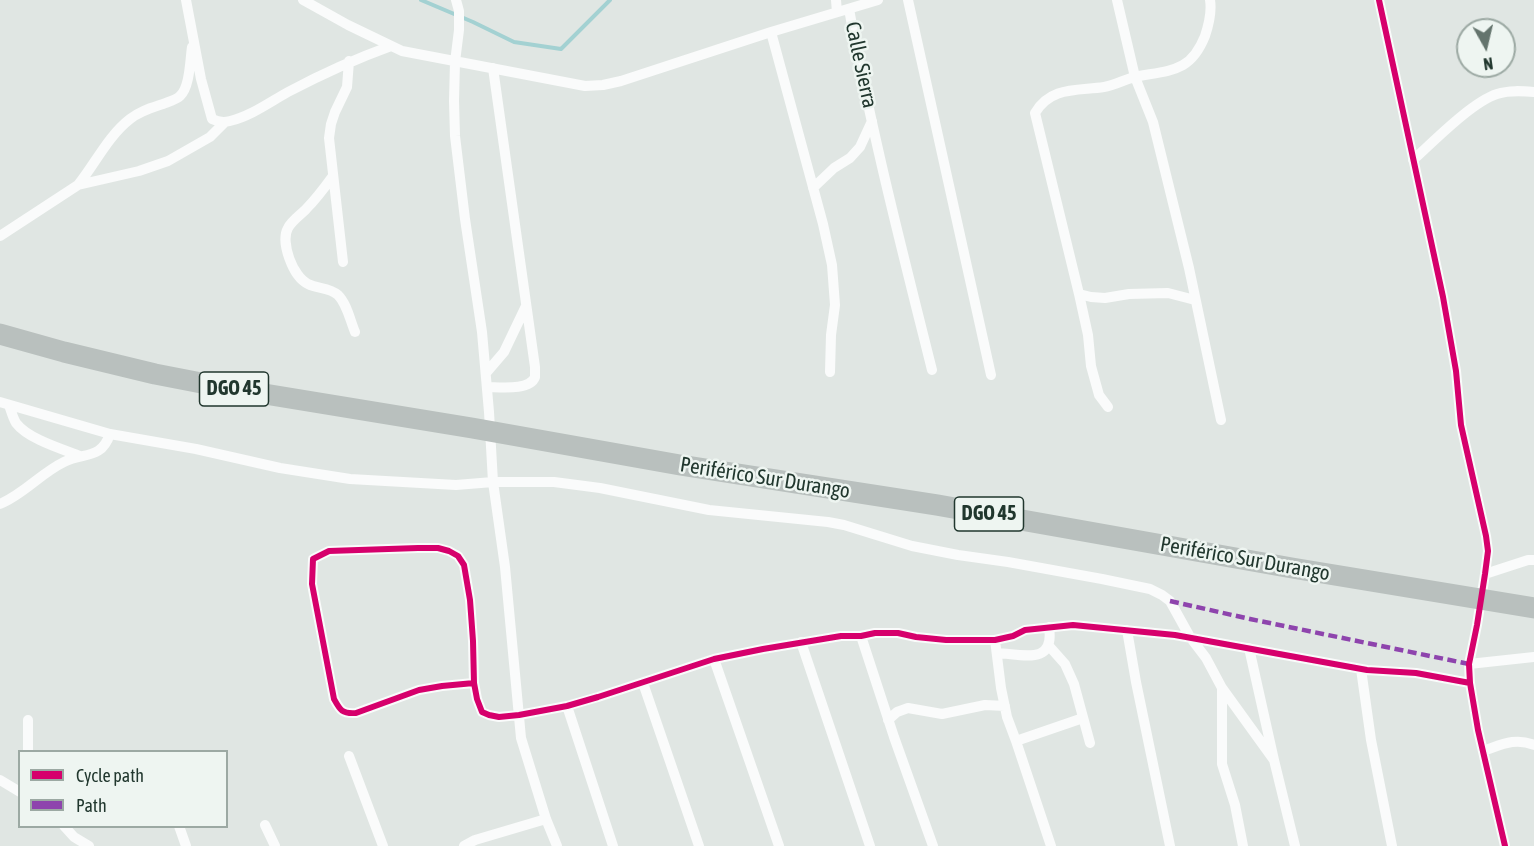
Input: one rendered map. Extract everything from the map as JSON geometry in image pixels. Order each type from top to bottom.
[{"type":"highway","name":"Periférico Sur Durango","points":[[0,334],[155,374],[244,390],[1534,608]]},
{"type":"street","points":[[186,0],[201,79],[212,119],[217,121],[232,121],[349,61],[391,46]]},
{"type":"street","points":[[303,0],[402,51],[585,86],[603,85],[640,75],[878,0]]},
{"type":"street","points":[[456,0],[459,11],[459,30],[455,62],[455,136],[486,373],[493,482],[505,567],[521,738],[546,819],[557,846]]},
{"type":"street","name":"Calle Sierra","points":[[836,0],[837,12]]},
{"type":"street","points":[[908,0],[991,375]]},
{"type":"street","points":[[1117,0],[1136,76],[1153,122],[1221,420]]},
{"type":"street","points":[[1108,407],[1099,394],[1091,366],[1088,335],[1079,294],[1035,113],[1041,103],[1050,96],[1066,91],[1106,87],[1136,76],[1175,70],[1188,63],[1197,52],[1209,23],[1210,0]]},
{"type":"street","points":[[1379,0],[1443,297],[1456,371],[1461,425],[1486,536],[1488,551],[1478,625],[1469,664],[1470,683],[1505,846]]},
{"type":"street","name":"Calle Sierra","points":[[849,9],[872,121],[932,370]]},
{"type":"street","points":[[771,32],[824,224],[832,265],[835,305],[830,372]]},
{"type":"street","points":[[0,236],[78,185],[108,142],[128,120],[142,111],[180,96],[187,82],[194,35]]},
{"type":"street","points":[[343,262],[329,138],[334,112],[347,87],[349,61]]},
{"type":"street","points":[[487,387],[517,387],[531,382],[535,376],[493,68]]},
{"type":"street","points":[[1413,160],[1475,105],[1497,94],[1519,90],[1534,92]]},
{"type":"street","points":[[813,188],[860,147],[872,121]]},
{"type":"street","points":[[78,185],[139,171],[168,161],[210,137],[225,122]]},
{"type":"street","points":[[333,176],[318,197],[288,226],[284,237],[285,247],[294,268],[307,284],[336,292],[343,300],[355,332]]},
{"type":"street","points":[[1079,294],[1105,298],[1129,294],[1167,293],[1195,300]]},
{"type":"street","points":[[486,373],[504,352],[526,306]]},
{"type":"street","points":[[5,404],[110,434],[196,449],[280,468],[350,479],[456,485],[493,482],[563,483],[600,488],[709,510],[828,522],[912,546],[1150,589],[1170,600],[1222,688],[1274,760]]},
{"type":"street","points":[[5,404],[17,424],[26,432],[80,456]]},
{"type":"street","points":[[0,504],[29,487],[65,461],[101,450],[107,444],[110,434]]},
{"type":"street","points":[[474,683],[419,690],[356,712],[346,713],[339,708],[334,699],[312,584],[313,559],[328,551],[418,548],[438,548],[458,556],[464,565],[470,600],[474,683],[477,699],[482,712],[499,717],[567,706],[714,659],[801,642],[875,633],[898,633],[946,640],[995,640],[1013,636],[1025,630],[1073,625],[1190,637],[1361,669],[1416,673],[1470,683]]},
{"type":"street","points":[[1485,574],[1534,560]]},
{"type":"street","points":[[997,653],[1036,656],[1049,646],[1051,638],[1049,627]]},
{"type":"street","points":[[1127,630],[1170,846]]},
{"type":"street","points":[[861,636],[933,846]]},
{"type":"street","points":[[995,640],[1007,717],[1051,846]]},
{"type":"street","points":[[801,642],[870,846]]},
{"type":"street","points":[[1049,646],[1065,664],[1074,684],[1090,743]]},
{"type":"street","points":[[1249,648],[1295,846]]},
{"type":"street","points":[[1469,664],[1534,657]]},
{"type":"street","points":[[714,659],[779,846]]},
{"type":"street","points":[[1361,669],[1371,741],[1392,846]]},
{"type":"street","points":[[643,683],[699,846]]},
{"type":"street","points":[[1222,688],[1222,764],[1235,805],[1243,846]]},
{"type":"street","points":[[567,706],[613,846]]},
{"type":"street","points":[[888,720],[897,712],[908,708],[942,714],[978,706],[1005,706]]},
{"type":"street","points":[[1016,741],[1083,718]]},
{"type":"street","points":[[28,720],[28,750]]},
{"type":"street","points":[[1483,751],[1508,742],[1525,741],[1534,745]]},
{"type":"street","points":[[349,756],[383,846]]},
{"type":"street","points":[[0,780],[18,791]]},
{"type":"street","points":[[464,846],[475,840],[546,819]]},
{"type":"street","points":[[265,825],[275,846]]},
{"type":"street","points":[[66,828],[74,837],[89,846]]},
{"type":"street","points":[[180,828],[186,846]]},
{"type":"waterway","points":[[421,0],[514,42],[561,49],[610,0]]},
{"type":"marked path","points":[[1170,601],[1469,664]]},
{"type":"cycle path","points":[[1379,0],[1443,297],[1456,371],[1461,425],[1486,536],[1488,551],[1469,664],[1470,683],[1478,730],[1505,846]]},
{"type":"cycle path","points":[[474,683],[419,690],[356,713],[342,710],[334,699],[312,584],[313,559],[329,551],[418,548],[438,548],[458,556],[464,565],[470,600],[474,683],[477,699],[482,712],[499,717],[567,706],[714,659],[841,636],[898,633],[946,640],[995,640],[1013,636],[1025,630],[1073,625],[1175,635],[1367,670],[1416,673],[1470,683]]}]
